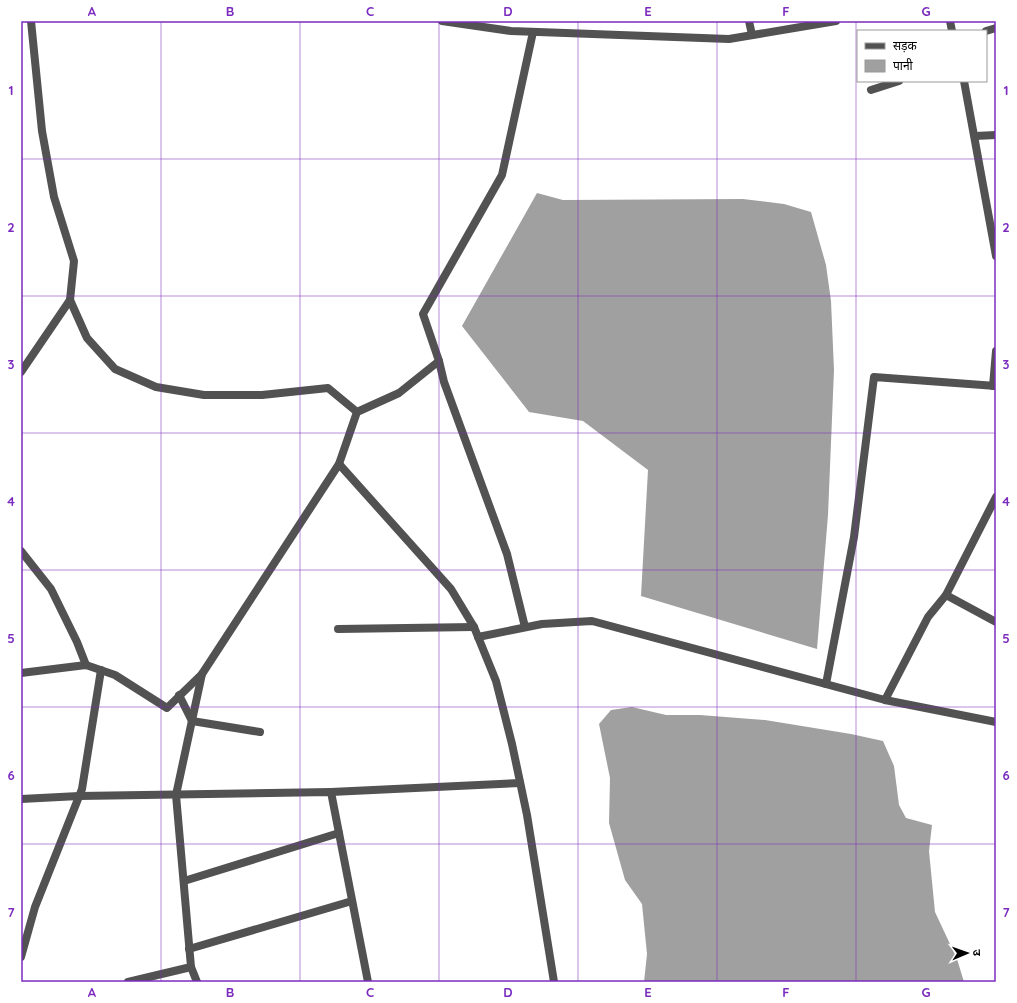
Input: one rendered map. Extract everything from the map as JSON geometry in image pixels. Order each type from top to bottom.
[{"type":"street","points":[[21,372],[70,300],[74,261],[54,197],[42,131],[31,21]]},
{"type":"street","points":[[442,21],[511,31],[729,39],[836,21]]},
{"type":"street","points":[[749,21],[752,36]]},
{"type":"street","points":[[524,627],[507,554],[444,382],[423,314],[502,175],[533,32]]},
{"type":"street","points":[[871,90],[896,82]]},
{"type":"street","points":[[964,82],[996,256]]},
{"type":"street","points":[[974,136],[996,135]]},
{"type":"street","points":[[70,300],[87,338],[115,369],[156,387],[204,395],[262,395],[328,388],[357,412]]},
{"type":"street","points":[[826,684],[854,537],[874,377],[995,386],[996,351]]},
{"type":"street","points":[[21,673],[86,665],[115,675],[167,708],[202,674],[339,464],[357,412],[399,393],[439,362]]},
{"type":"street","points":[[339,464],[451,588],[474,627],[496,681],[512,744],[554,982]]},
{"type":"street","points":[[885,700],[928,618],[946,595],[996,497]]},
{"type":"street","points":[[21,551],[52,590],[77,642],[86,665]]},
{"type":"street","points":[[946,595],[996,622]]},
{"type":"street","points":[[478,637],[542,624],[592,621],[885,700],[996,722]]},
{"type":"street","points":[[338,629],[474,627]]},
{"type":"street","points":[[21,957],[35,907],[79,796],[102,670]]},
{"type":"street","points":[[197,982],[191,967],[176,795],[202,674]]},
{"type":"street","points":[[179,696],[192,721]]},
{"type":"street","points":[[192,721],[260,732]]},
{"type":"street","points":[[21,799],[79,796],[331,792],[520,783]]},
{"type":"street","points":[[331,792],[368,982]]},
{"type":"street","points":[[184,881],[339,833]]},
{"type":"street","points":[[190,949],[352,900]]},
{"type":"street","points":[[128,982],[191,967]]},
{"type":"water","points":[[537,193],[563,200],[743,199],[784,204],[811,212],[826,265],[831,301],[834,370],[828,515],[817,649],[641,596],[648,470],[583,421],[529,412],[462,326]]},
{"type":"water","points":[[632,707],[666,715],[700,715],[765,720],[851,734],[883,741],[894,766],[899,805],[906,818],[932,825],[929,851],[935,912],[957,959],[964,982],[644,982],[647,954],[642,904],[625,880],[609,823],[610,778],[599,724],[611,710]]}]
